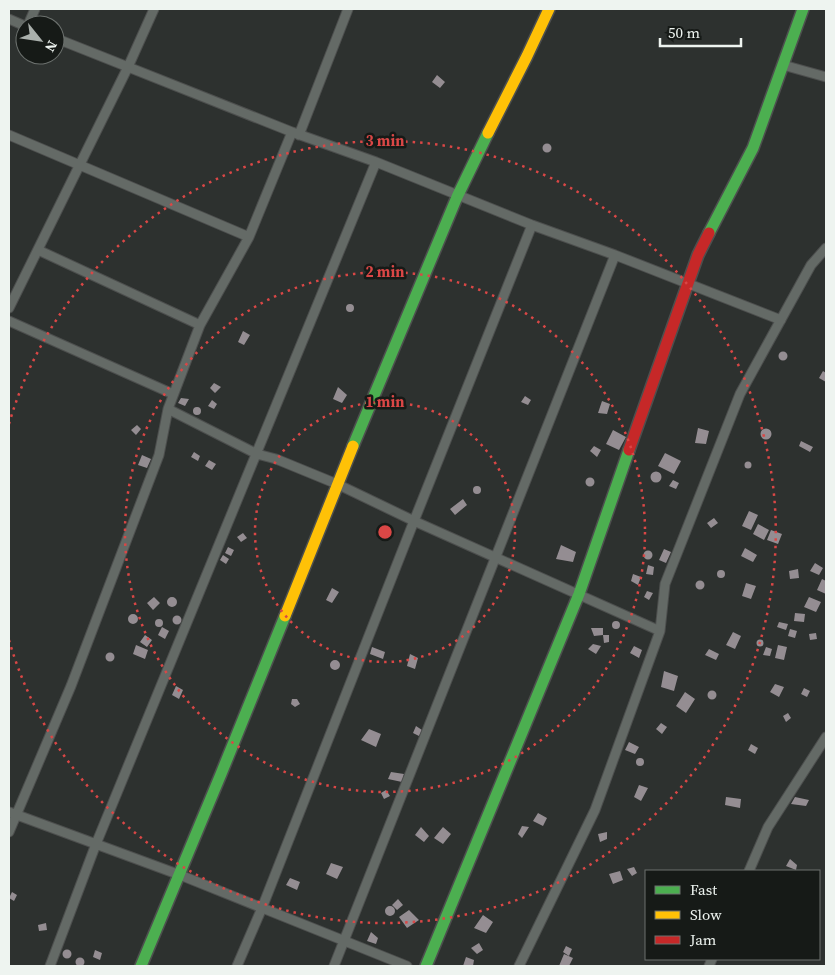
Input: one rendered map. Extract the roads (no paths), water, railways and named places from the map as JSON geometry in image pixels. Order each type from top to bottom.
[{"type":"street","points":[[9,308],[128,67],[154,9]]},
{"type":"street","points":[[9,832],[12,813],[71,686],[159,455],[168,409],[200,325],[249,236],[348,9]]},
{"type":"street","points":[[141,966],[180,875],[337,484],[458,195],[549,9]]},
{"type":"street","points":[[426,966],[580,594],[698,255],[753,148],[803,9]]},
{"type":"street","points":[[65,42],[295,134],[376,162],[780,320]]},
{"type":"street","points":[[782,64],[826,77]]},
{"type":"street","points":[[9,135],[249,236]]},
{"type":"street","points":[[50,966],[96,844],[376,162]]},
{"type":"street","points":[[237,966],[262,908],[532,224]]},
{"type":"street","points":[[518,966],[595,810],[660,631],[665,584],[740,394],[811,265],[826,248]]},
{"type":"street","points":[[38,250],[200,325]]},
{"type":"street","points":[[334,966],[615,255]]},
{"type":"street","points":[[9,321],[173,394]]},
{"type":"street","points":[[168,409],[257,454],[276,459],[337,484],[414,521],[660,631]]},
{"type":"street","points":[[749,870],[768,827],[826,737]]},
{"type":"street","points":[[12,813],[180,875],[407,966]]}]
